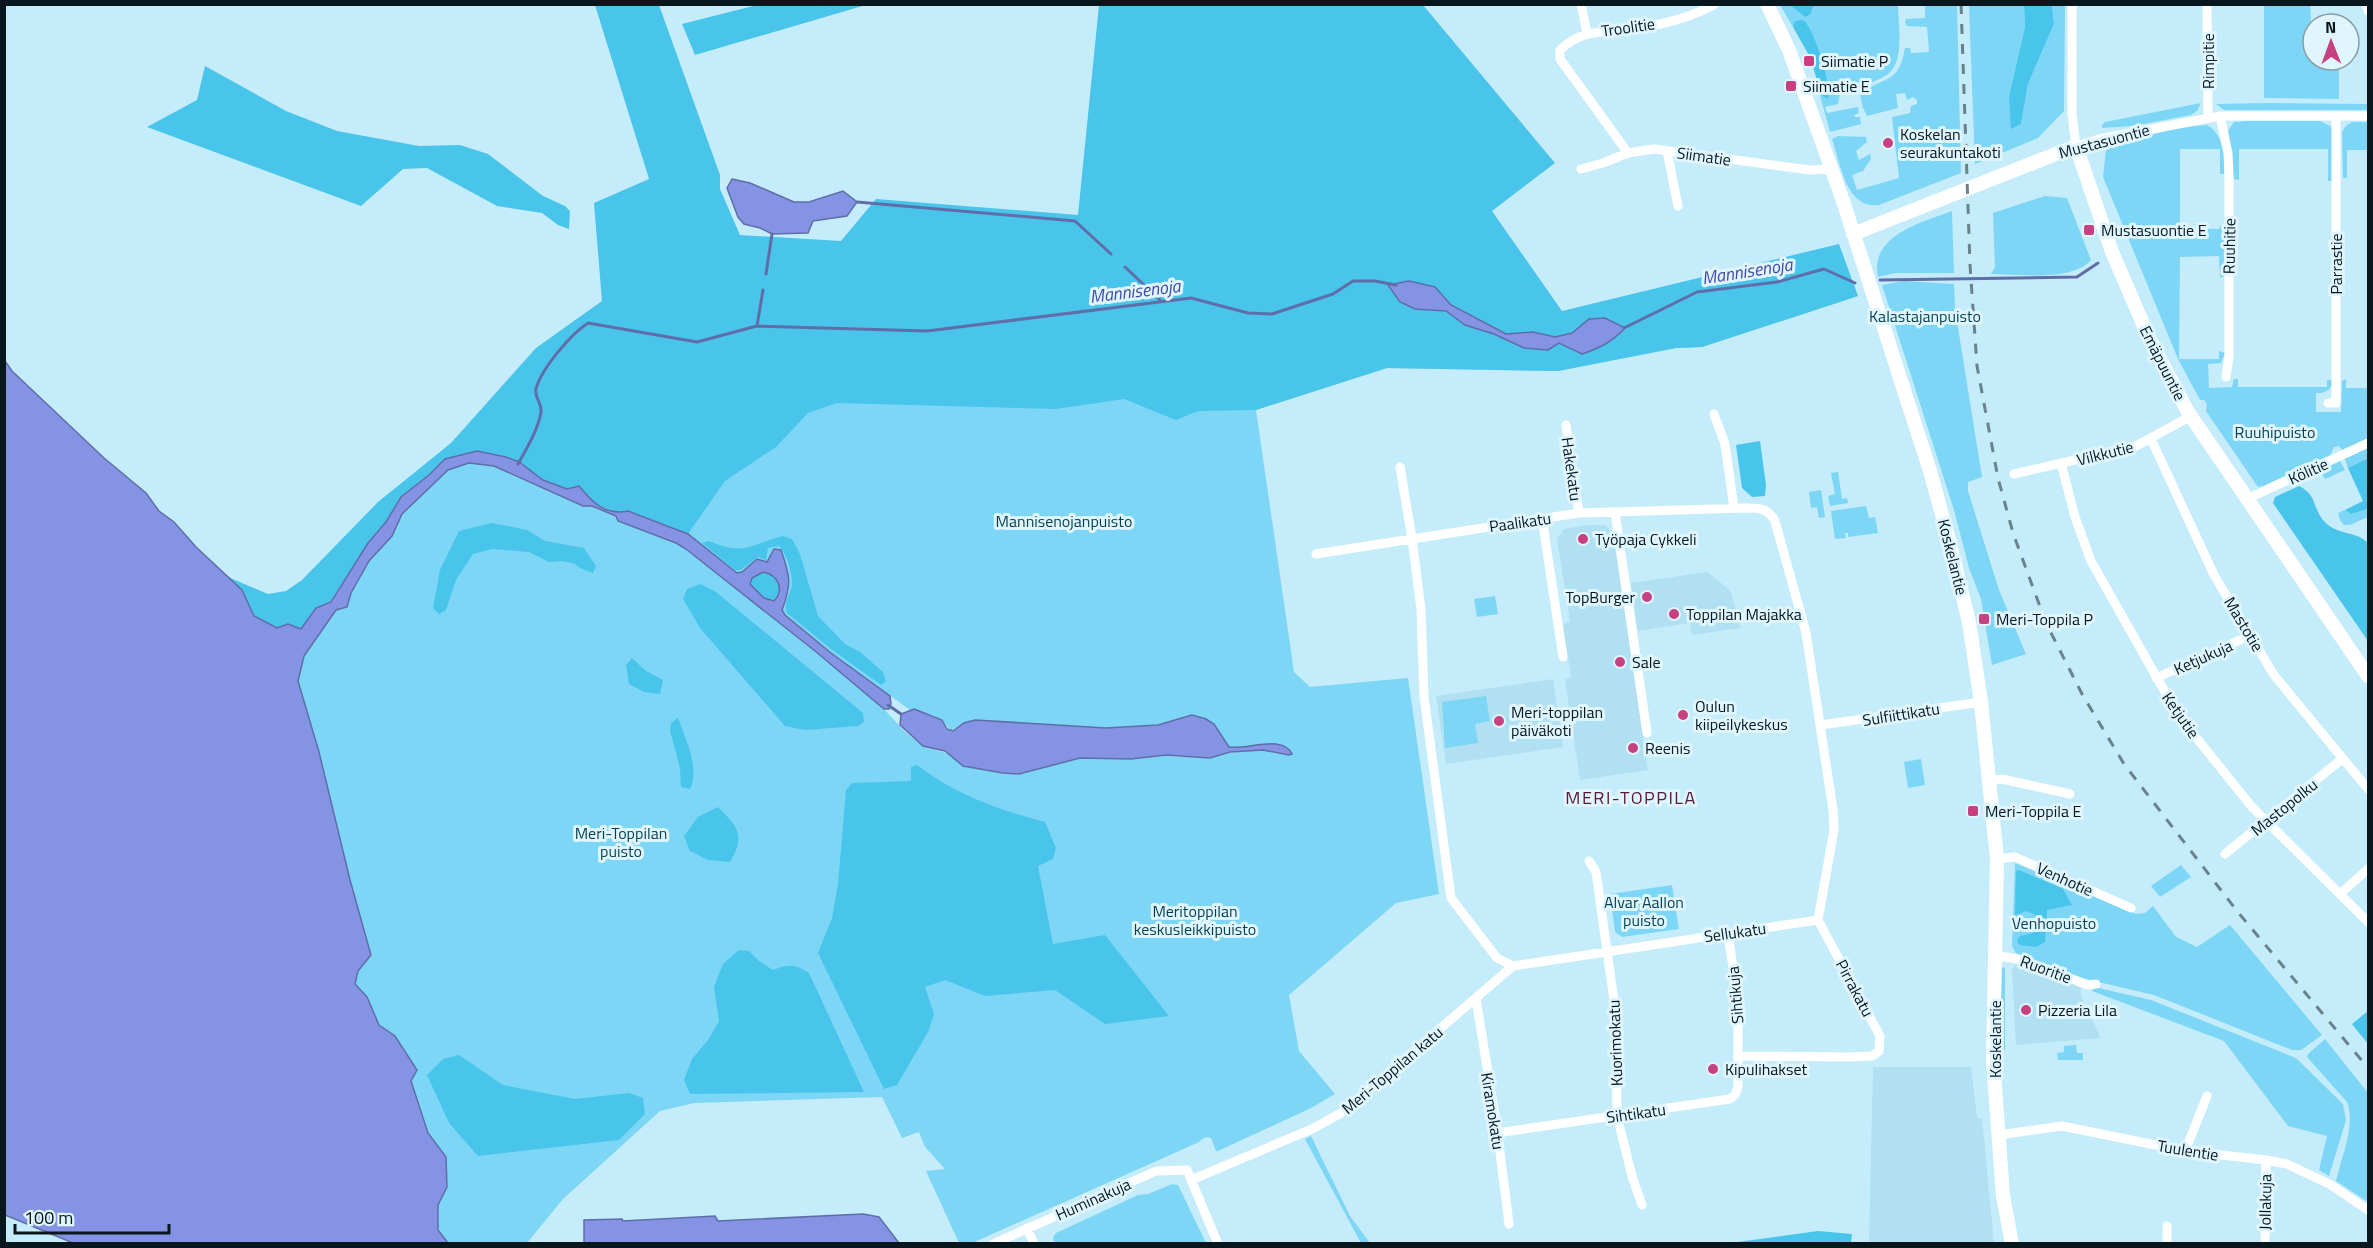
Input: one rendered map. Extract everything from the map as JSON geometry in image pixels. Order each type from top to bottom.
[{"type":"main road","name":"Koskelantie","points":[[1767,4],[1789,50],[1853,234],[1930,471],[1969,622],[1981,702],[1997,859],[1993,1060],[2003,1196],[2012,1244]]},
{"type":"main road","name":"Mustasuontie","points":[[1853,234],[2076,146]]},
{"type":"main road","name":"Emäpuuntie","points":[[2076,146],[2112,252],[2150,340],[2191,416],[2368,676]]},
{"type":"street","points":[[1581,4],[1587,33]]},
{"type":"street","name":"Troolitie","points":[[1628,153],[1560,59],[1560,50],[1587,33],[1638,28],[1698,14],[1714,4]]},
{"type":"street","name":"Emäpuuntie","points":[[2072,4],[2073,115],[2076,146]]},
{"type":"street","name":"Rimpitie","points":[[2207,4],[2208,117]]},
{"type":"street","points":[[2366,4],[2368,11]]},
{"type":"street","name":"Ruuhitie","points":[[2220,116],[2228,153],[2229,356],[2226,377]]},
{"type":"street","name":"Parrastie","points":[[2328,403],[2336,404],[2336,116]]},
{"type":"street","name":"Mustasuontie","points":[[2076,146],[2099,139],[2208,117],[2368,116]]},
{"type":"street","name":"Siimatie","points":[[1581,169],[1628,153],[1654,149],[1810,170],[1831,169]]},
{"type":"street","points":[[1667,151],[1678,206]]},
{"type":"street","points":[[1714,414],[1725,444],[1734,508]]},
{"type":"street","name":"Vilkkutie","points":[[2014,474],[2136,446],[2191,416]]},
{"type":"street","name":"Hakekatu","points":[[1566,425],[1579,513]]},
{"type":"street","name":"Mastotie","points":[[2151,439],[2214,575],[2274,675],[2368,789]]},
{"type":"street","name":"Kölitie","points":[[2247,499],[2368,443]]},
{"type":"street","name":"Ketjutie","points":[[2061,463],[2075,517],[2091,561],[2178,715],[2266,822],[2368,922]]},
{"type":"street","points":[[1400,467],[1421,609],[1424,697],[1451,898],[1497,958],[1513,966]]},
{"type":"street","name":"Paalikatu","points":[[1316,554],[1579,513],[1764,509],[1775,521],[1806,633],[1821,725]]},
{"type":"street","points":[[1615,512],[1647,733]]},
{"type":"street","points":[[1542,518],[1563,657]]},
{"type":"street","name":"Ketjukuja","points":[[2156,678],[2251,635]]},
{"type":"street","name":"Sulfiittikatu","points":[[1821,725],[1981,702]]},
{"type":"street","points":[[1818,920],[1834,830],[1821,725]]},
{"type":"street","name":"Mastopolku","points":[[2226,854],[2342,759]]},
{"type":"street","points":[[1989,781],[2002,779],[2070,794]]},
{"type":"street","name":"Venhotie","points":[[1997,859],[2015,857],[2131,908]]},
{"type":"street","name":"Kuorimokatu","points":[[1588,861],[1596,872],[1616,1015],[1617,1116],[1642,1205]]},
{"type":"street","points":[[2340,894],[2368,869]]},
{"type":"street","name":"Sellukatu","points":[[1513,966],[1818,920]]},
{"type":"street","name":"Pirrakatu","points":[[1738,1056],[1872,1056],[1879,1051],[1880,1036],[1818,920]]},
{"type":"street","name":"Sihtikuja","points":[[1728,934],[1738,1001],[1738,1056]]},
{"type":"street","name":"Ruoritie","points":[[1995,955],[2022,960],[2088,985],[2096,984]]},
{"type":"street","name":"Meri-Toppilan katu","points":[[1191,1180],[1332,1119],[1513,966]]},
{"type":"street","name":"Kiramokatu","points":[[1476,999],[1509,1224]]},
{"type":"street","name":"Sihtikatu","points":[[1497,1133],[1730,1100],[1738,1087],[1738,1056]]},
{"type":"street","points":[[2185,1151],[2207,1096]]},
{"type":"street","name":"Tuulentie","points":[[1998,1135],[2062,1126],[2185,1151],[2287,1164],[2331,1185],[2368,1210]]},
{"type":"street","name":"Jollakuja","points":[[2265,1244],[2266,1160]]},
{"type":"street","name":"Huminakuja","points":[[993,1244],[1156,1171],[1187,1170],[1191,1180]]},
{"type":"street","points":[[1191,1180],[1218,1244]]},
{"type":"street","points":[[2167,1226],[2167,1244]]},
{"type":"street","points":[[1027,1228],[1034,1244]]},
{"type":"shaded area","points":[[595,5],[659,5],[720,175],[720,189],[740,235],[841,241],[876,199],[1078,215],[1099,5],[1423,5],[1555,163],[1492,211],[1562,311],[1839,244],[1858,296],[1702,347],[1676,348],[1558,371],[1387,368],[1256,410],[1198,411],[1176,420],[1124,399],[1056,409],[837,403],[808,413],[776,447],[725,481],[688,534],[662,523],[618,513],[593,504],[579,486],[567,489],[543,480],[519,462],[477,451],[445,459],[401,497],[330,602],[316,608],[301,629],[288,624],[277,628],[254,616],[242,590],[228,577],[268,594],[286,591],[302,580],[378,502],[451,443],[536,348],[602,301],[594,203],[649,179]],"holes":[[[1435,287],[1451,305],[1506,334],[1533,332],[1555,337],[1572,333],[1589,319],[1605,318],[1625,328],[1605,344],[1582,354],[1559,343],[1524,348],[1494,334],[1465,325],[1446,311],[1414,309],[1400,302]]]},
{"type":"shaded area","points":[[757,5],[866,5],[695,55],[682,24]]},
{"type":"shaded area","points":[[1790,5],[1814,5],[1810,15],[1805,17]]},
{"type":"shaded area","points":[[2024,5],[2052,5],[2054,24],[2028,84],[2021,124],[2011,129],[2009,96],[2025,27]]},
{"type":"shaded area","points":[[1805,21],[1818,48],[1825,70],[1828,99],[1821,95],[1811,59],[1793,27],[1794,22]]},
{"type":"shaded area","points":[[205,66],[286,111],[337,131],[419,146],[460,145],[488,154],[543,196],[565,206],[570,211],[569,229],[558,225],[542,213],[497,206],[427,168],[403,169],[361,206],[147,127],[197,100]]},
{"type":"shaded area","points":[[732,179],[750,183],[794,202],[809,202],[843,191],[857,202],[847,216],[813,221],[808,233],[772,234],[744,224],[738,217],[727,188]]},
{"type":"shaded area","points":[[1409,281],[1435,287],[1451,305],[1506,334],[1533,332],[1555,337],[1572,333],[1589,319],[1605,318],[1625,328],[1605,344],[1582,354],[1559,343],[1548,350],[1524,348],[1494,334],[1465,325],[1446,311],[1415,309],[1400,302],[1388,285]]},
{"type":"shaded area","points":[[5,361],[12,371],[104,458],[146,493],[159,511],[174,522],[196,547],[242,590],[254,616],[277,628],[288,624],[301,629],[316,608],[331,602],[368,543],[386,522],[401,497],[445,459],[477,451],[519,462],[543,480],[567,489],[579,486],[594,502],[606,510],[628,511],[688,534],[737,573],[742,572],[757,559],[767,562],[774,549],[781,550],[789,580],[782,610],[785,615],[831,653],[890,696],[889,709],[884,709],[815,651],[676,543],[618,521],[616,516],[592,506],[583,506],[494,466],[469,463],[448,470],[402,514],[392,536],[369,561],[351,593],[347,607],[336,610],[304,656],[298,681],[319,752],[371,955],[358,971],[355,984],[367,997],[379,1025],[395,1036],[417,1070],[411,1081],[428,1133],[446,1157],[447,1187],[438,1205],[438,1230],[448,1243],[73,1243],[5,1215]],"holes":[[[763,572],[776,579],[779,587],[774,601],[764,598],[750,584],[752,578]]]},
{"type":"shaded area","points":[[1760,441],[1766,485],[1765,496],[1752,497],[1742,488],[1736,445]]},
{"type":"shaded area","points":[[2368,458],[2368,509],[2351,514],[2345,510],[2363,501],[2348,468]]},
{"type":"shaded area","points":[[2299,486],[2312,497],[2320,515],[2328,525],[2358,536],[2368,543],[2368,641],[2273,503],[2275,497]]},
{"type":"shaded area","points":[[492,523],[527,530],[545,541],[584,548],[596,566],[593,573],[575,564],[562,561],[549,562],[529,552],[492,549],[473,554],[456,580],[446,610],[439,614],[433,608],[440,570],[459,531]]},
{"type":"shaded area","points":[[1605,525],[1613,533],[1648,770],[1580,780],[1565,679],[1571,678],[1563,624],[1570,622],[1557,539],[1564,529]]},
{"type":"shaded area","points":[[783,536],[792,539],[800,554],[818,616],[845,644],[860,652],[883,672],[886,681],[881,685],[831,649],[787,613],[786,605],[792,579],[787,559],[779,546],[768,548],[766,560],[758,557],[741,570],[735,570],[702,543],[709,541],[731,548],[747,548]]},
{"type":"shaded area","points":[[763,572],[773,576],[779,583],[779,592],[774,601],[764,598],[750,584],[752,578]]},
{"type":"shaded area","points":[[1707,572],[1730,590],[1741,628],[1692,635],[1690,623],[1638,631],[1631,583]]},
{"type":"shaded area","points":[[700,584],[716,592],[863,713],[864,722],[858,726],[805,730],[785,726],[700,628],[683,599],[687,589]]},
{"type":"shaded area","points":[[632,658],[646,671],[663,680],[660,694],[644,692],[629,684],[626,665]]},
{"type":"shaded area","name":"Meri-toppilan päiväkoti","points":[[1553,679],[1563,747],[1446,764],[1436,696]]},
{"type":"shaded area","points":[[914,709],[942,720],[947,729],[953,731],[964,723],[975,720],[1106,728],[1158,725],[1192,715],[1214,724],[1229,747],[1273,744],[1287,748],[1292,754],[1263,750],[1230,752],[1210,758],[1166,755],[1131,759],[1080,758],[1019,774],[1003,773],[963,766],[945,751],[923,746],[900,725],[901,714]]},
{"type":"shaded area","points":[[678,718],[693,763],[693,781],[690,789],[681,787],[680,768],[670,731],[671,723]]},
{"type":"shaded area","points":[[917,765],[962,793],[1045,822],[1056,848],[1053,859],[1038,866],[1053,944],[1105,935],[1169,1016],[1105,1024],[1055,990],[985,996],[945,980],[925,987],[934,1014],[928,1032],[897,1085],[884,1089],[818,953],[832,918],[838,884],[846,790],[852,783],[911,781],[911,767]]},
{"type":"shaded area","points":[[718,807],[731,820],[738,832],[738,845],[730,862],[708,860],[690,851],[684,836],[698,817]]},
{"type":"shaded area","points":[[2019,870],[2063,889],[2072,905],[2047,910],[2045,942],[2036,947],[2020,945],[2017,941],[2020,936],[2033,933],[2039,926],[2035,915],[2027,911],[2015,915],[2016,871]]},
{"type":"shaded area","points":[[739,950],[749,951],[773,970],[792,966],[809,973],[864,1092],[690,1094],[684,1080],[692,1059],[708,1040],[719,1021],[714,987],[723,964]]},
{"type":"shaded area","points":[[2018,962],[2081,988],[2081,996],[2101,1038],[2016,1045],[2012,969]]},
{"type":"shaded area","points":[[2368,1011],[2368,1044],[2352,1024]]},
{"type":"shaded area","points":[[459,1055],[503,1085],[575,1099],[629,1093],[643,1098],[645,1114],[619,1140],[478,1156],[449,1123],[427,1075],[443,1059]]},
{"type":"shaded area","points":[[1873,1067],[1971,1067],[1977,1118],[1982,1119],[1994,1243],[1869,1243]]},
{"type":"shaded area","points":[[863,1214],[879,1217],[899,1243],[584,1243],[584,1220],[622,1219],[623,1221],[715,1216],[718,1221]]},
{"type":"shaded area","points":[[1818,1231],[1852,1234],[1851,1243],[1730,1243]]},
{"type":"green space","points":[[1780,5],[1790,5],[1805,17],[1810,15],[1814,5],[1898,5],[1899,44],[1896,63],[1892,70],[1874,81],[1840,93],[1838,104],[1825,107],[1827,113],[1858,107],[1859,113],[1854,115],[1860,117],[1861,124],[1830,132],[1818,88],[1821,95],[1829,98],[1794,22],[1793,27]]},
{"type":"green space","points":[[1925,5],[1957,5],[1961,173],[1879,205],[1868,205],[1859,200],[1846,182],[1832,139],[1838,136],[1866,137],[1867,142],[1856,151],[1859,160],[1870,154],[1871,159],[1863,171],[1852,175],[1857,190],[1899,178],[1892,117],[1910,113],[1911,106],[1917,104],[1917,100],[1913,97],[1907,100],[1905,93],[1896,94],[1898,108],[1867,116],[1860,95],[1894,75],[1905,48],[1910,48],[1911,53],[1929,52],[1927,27],[1907,26],[1905,22],[1906,19],[1925,18]]},
{"type":"green space","points":[[1969,5],[2024,5],[2025,27],[2009,96],[2021,124],[2028,84],[2054,24],[2052,5],[2065,5],[2064,111],[2038,138],[1975,164]]},
{"type":"green space","points":[[2264,5],[2310,5],[2310,12],[2301,12],[2301,72],[2339,72],[2339,99],[2264,98]]},
{"type":"green space","points":[[2201,103],[2197,111],[2191,115],[2133,126],[2102,128],[2105,122]]},
{"type":"green space","points":[[2216,104],[2368,104],[2368,110],[2224,110]]},
{"type":"green space","points":[[2320,121],[2332,127],[2333,181],[2328,181],[2328,149],[2239,149],[2239,180],[2234,179],[2228,131],[2234,122]]},
{"type":"green space","points":[[2352,122],[2368,122],[2368,150],[2347,150],[2347,178],[2343,178],[2342,132]]},
{"type":"green space","name":"Ruuhipuisto","points":[[2207,125],[2217,134],[2223,147],[2225,174],[2220,174],[2220,149],[2180,149],[2180,228],[2219,229],[2220,226],[2225,227],[2225,276],[2220,278],[2219,256],[2180,257],[2179,359],[2219,359],[2219,351],[2225,353],[2221,363],[2208,364],[2209,388],[2232,387],[2234,379],[2238,379],[2238,387],[2327,387],[2327,380],[2331,380],[2332,385],[2329,389],[2316,393],[2316,412],[2341,412],[2342,381],[2346,379],[2346,388],[2368,388],[2368,438],[2342,450],[2339,446],[2334,447],[2330,455],[2258,487],[2206,411],[2207,404],[2204,400],[2200,400],[2178,359],[2103,177],[2106,150],[2143,137]]},
{"type":"green space","points":[[2045,196],[2067,198],[2091,260],[2082,267],[2058,274],[1991,274],[1995,267],[1993,213]]},
{"type":"green space","points":[[1952,211],[1954,273],[1896,273],[1878,277],[1877,263],[1882,251],[1890,241],[1913,226]]},
{"type":"green space","name":"Kalastajanpuisto","points":[[1904,281],[1954,284],[1955,309],[1982,477],[1968,482],[1968,491],[1999,590],[2026,654],[1992,665],[1981,599],[1969,568],[1954,510],[1882,285]]},
{"type":"green space","name":"Meri-Toppilan puisto","points":[[1858,296],[1702,347],[1676,348],[1558,371],[1387,368],[1256,410],[1294,672],[1310,687],[1408,678],[1439,894],[1396,903],[1289,995],[1299,1051],[1335,1094],[1309,1109],[1218,1151],[1211,1138],[1206,1137],[972,1243],[959,1243],[926,1171],[945,1169],[925,1147],[919,1132],[902,1138],[882,1097],[694,1103],[660,1111],[563,1199],[527,1243],[447,1243],[438,1230],[438,1205],[447,1187],[446,1157],[428,1133],[395,1036],[379,1025],[367,997],[355,984],[358,971],[350,880],[319,752],[298,681],[304,656],[336,610],[347,607],[351,593],[369,561],[392,536],[402,514],[448,470],[469,463],[494,466],[583,506],[592,506],[617,516],[618,521],[676,543],[853,682],[884,709],[905,732],[923,746],[949,754],[963,766],[985,770],[1049,766],[1080,758],[1131,759],[1263,750],[1276,752],[1271,744],[1242,748],[1229,747],[1218,729],[1187,718],[1158,725],[1106,728],[975,720],[964,723],[951,731],[942,720],[910,710],[831,653],[785,615],[782,610],[789,591],[770,559],[767,562],[757,559],[742,573],[737,573],[530,442],[1471,321]]},
{"type":"green space","points":[[2368,448],[2368,458],[2348,468],[2345,459]]},
{"type":"green space","points":[[2340,461],[2345,470],[2325,479],[2322,470]]},
{"type":"green space","points":[[1838,472],[1842,499],[1847,498],[1848,503],[1830,506],[1828,496],[1835,494],[1831,473]]},
{"type":"green space","points":[[1821,490],[1825,517],[1819,518],[1817,507],[1811,508],[1809,492]]},
{"type":"green space","points":[[1866,506],[1869,518],[1875,517],[1878,533],[1848,537],[1848,533],[1845,533],[1846,538],[1835,539],[1831,511]]},
{"type":"green space","points":[[2368,509],[2368,517],[2350,525],[2344,525],[2338,513],[2345,510],[2351,514]]},
{"type":"green space","points":[[1495,596],[1498,614],[1477,617],[1474,599]]},
{"type":"green space","points":[[1486,696],[1490,721],[1475,724],[1478,743],[1445,748],[1442,702]]},
{"type":"green space","points":[[1921,759],[1925,785],[1908,788],[1904,762]]},
{"type":"green space","name":"Venhopuisto","points":[[2015,863],[2136,914],[2145,913],[2153,906],[2176,937],[2197,947],[2230,925],[2322,1035],[2301,1050],[2292,1050],[2154,995],[2081,978],[2016,953],[2012,946]]},
{"type":"green space","points":[[2181,865],[2191,877],[2160,897],[2151,886]]},
{"type":"green space","name":"Alvar Aallon puisto","points":[[1672,885],[1679,929],[1622,937],[1615,932],[1610,894]]},
{"type":"green space","points":[[2001,967],[2005,968],[2005,1050],[2000,1052]]},
{"type":"green space","points":[[2094,987],[2151,1000],[2296,1058],[2343,1104],[2346,1120],[2329,1176],[2319,1170],[2327,1136],[2288,1126],[2224,1041],[2092,991]]},
{"type":"green space","points":[[2325,1039],[2368,1093],[2368,1202],[2336,1181],[2349,1131],[2347,1102],[2307,1057]]},
{"type":"green space","points":[[2076,1045],[2077,1053],[2083,1053],[2083,1060],[2058,1060],[2057,1053],[2064,1052],[2064,1046]]},
{"type":"green space","points":[[1311,1136],[1350,1216],[1370,1243],[1361,1243],[1305,1139]]},
{"type":"green space","points":[[1172,1184],[1178,1185],[1206,1243],[1054,1243],[1053,1237],[1056,1233],[1138,1195],[1148,1194]]},
{"type":"waterway","points":[[857,202],[1075,221],[1111,254]]},
{"type":"waterway","points":[[766,274],[772,234]]},
{"type":"waterway","points":[[1880,280],[2077,277],[2098,263]]},
{"type":"waterway","points":[[1125,267],[1161,301]]},
{"type":"waterway","name":"Mannisenoja","points":[[1624,328],[1697,292],[1777,282],[1824,269],[1855,283]]},
{"type":"waterway","name":"Mannisenoja","points":[[518,464],[540,419],[541,409],[536,395],[539,381],[573,335],[588,323],[697,342],[757,326],[927,331],[1191,298],[1248,313],[1272,314],[1333,294],[1353,281],[1375,281],[1396,285]]},
{"type":"waterway","points":[[757,326],[763,290]]},
{"type":"waterway","points":[[888,705],[901,714]]},
{"type":"railway","points":[[1961,4],[1970,265],[1977,366],[1998,478],[2013,533],[2046,623],[2082,694],[2124,764],[2237,911],[2368,1068]]},
{"type":"place","name":"Siimatie P","points":[[1809,61]]},
{"type":"place","name":"Siimatie E","points":[[1791,86]]},
{"type":"place","name":"Koskelan seurakuntakoti","points":[[1888,143]]},
{"type":"place","name":"Mustasuontie E","points":[[2089,230]]},
{"type":"place","name":"Työpaja Cykkeli","points":[[1583,539]]},
{"type":"place","name":"TopBurger","points":[[1647,597]]},
{"type":"place","name":"Toppilan Majakka","points":[[1674,614]]},
{"type":"place","name":"Meri-Toppila P","points":[[1984,619]]},
{"type":"place","name":"Sale","points":[[1620,662]]},
{"type":"place","name":"Oulun kiipeilykeskus","points":[[1683,715]]},
{"type":"place","name":"Meri-toppilan päiväkoti","points":[[1499,721]]},
{"type":"place","name":"Reenis","points":[[1633,748]]},
{"type":"place","name":"Meri-Toppila E","points":[[1973,811]]},
{"type":"place","name":"Pizzeria Lila","points":[[2026,1010]]},
{"type":"place","name":"Kipulihakset","points":[[1713,1069]]},
{"type":"district","name":"MERI-TOPPILA","points":[[1631,797]]},
{"type":"park label","name":"Mannisenojanpuisto","points":[[1064,521]]},
{"type":"park label","name":"Meritoppilan keskusleikkipuisto","points":[[1195,920]]}]
